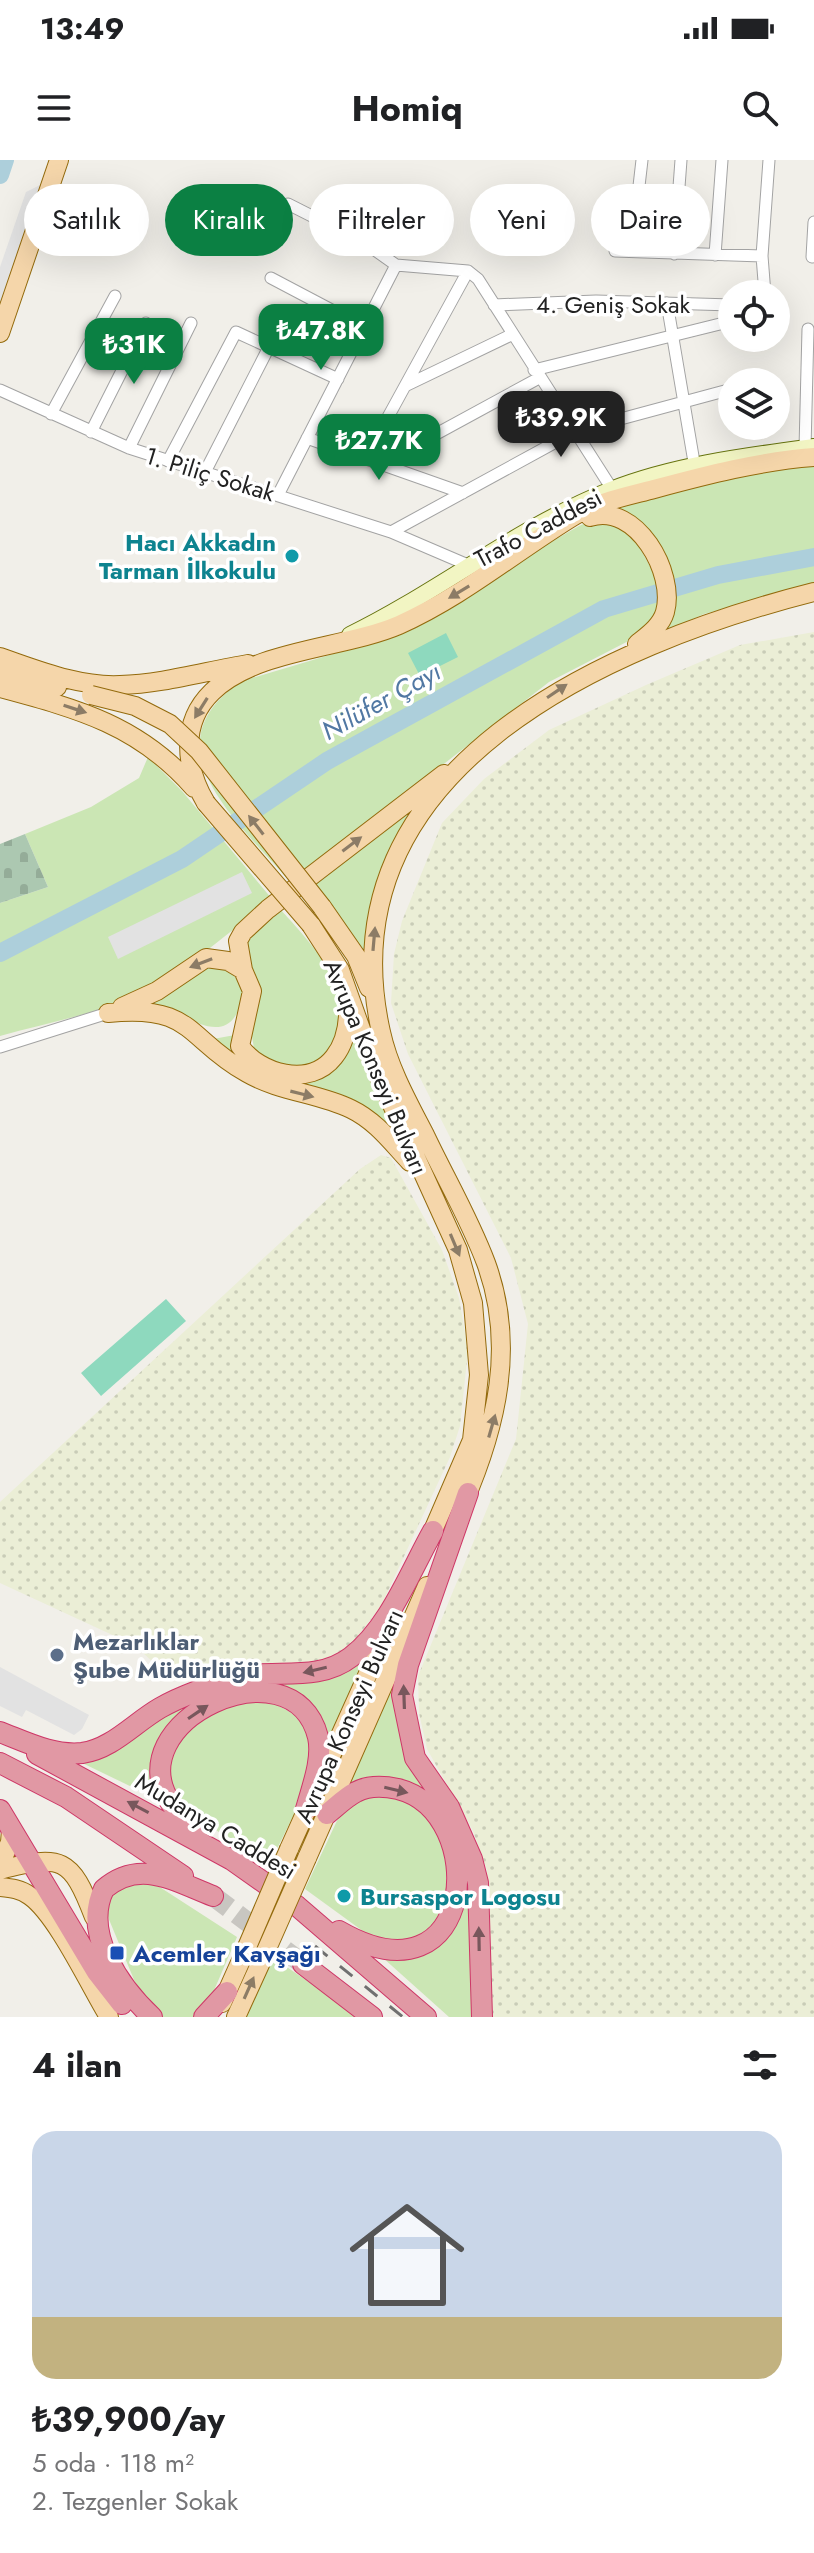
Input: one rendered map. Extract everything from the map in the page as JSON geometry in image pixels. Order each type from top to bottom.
[{"type":"highway","points":[[468,1493],[408,1665],[402,1695],[415,1758],[449,1807],[472,1859],[478,1883],[482,2017]]},
{"type":"highway","points":[[0,1734],[45,1749],[81,1753],[101,1748],[159,1708],[200,1689],[238,1677],[318,1671],[348,1660],[377,1629],[433,1531]]},
{"type":"highway","points":[[232,1860],[170,1803],[162,1779],[165,1749],[195,1712],[229,1696],[249,1692],[279,1696],[294,1703],[314,1724],[319,1739],[319,1753],[306,1809]]},
{"type":"highway","name":"Mudanya Caddesi","points":[[0,1734],[232,1860],[297,1906],[426,2017]]},
{"type":"highway","points":[[0,1763],[66,1797],[213,1896],[165,1877],[131,1873],[104,1889],[94,1917],[121,1983],[152,2017]]},
{"type":"highway","points":[[297,1906],[376,1949],[393,1951],[409,1950],[428,1943],[441,1930],[456,1901],[456,1866],[444,1826],[416,1795],[386,1786],[370,1787],[356,1792],[327,1814]]},
{"type":"highway","points":[[0,1810],[97,1972],[132,2017]]},
{"type":"highway","points":[[303,1964],[372,2017]]},
{"type":"highway","points":[[334,1987],[365,2017]]},
{"type":"highway","points":[[204,2017],[227,1992]]},
{"type":"main road","points":[[0,333],[59,160]]},
{"type":"main road","name":"Trafo Caddesi","points":[[327,647],[364,629],[468,565],[612,489],[695,468],[811,451]]},
{"type":"main road","name":"Avrupa Konseyi Bulvarı","points":[[216,2017],[472,1440],[479,1351],[473,1303],[458,1250],[421,1175],[373,1063],[340,970],[311,925],[206,803],[194,783],[189,738],[195,714],[224,682],[282,658],[400,624],[576,515],[620,498],[811,451]]},
{"type":"main road","points":[[541,539],[600,514],[617,515],[640,531],[664,577],[667,598],[665,615],[656,628],[625,655]]},
{"type":"main road","name":"Avrupa Konseyi Bulvarı","points":[[236,2017],[468,1493],[497,1407],[501,1347],[498,1313],[486,1264],[393,1070],[381,1032],[372,958],[381,895],[391,865],[422,812],[494,736],[562,686],[625,655],[749,609],[814,592]]},
{"type":"main road","points":[[0,657],[79,681],[118,686],[150,683],[282,658]]},
{"type":"main road","points":[[0,673],[135,706],[170,724],[199,751],[322,907],[356,956],[378,1009]]},
{"type":"main road","points":[[0,688],[80,709],[125,731],[164,758],[206,803]]},
{"type":"main road","points":[[348,990],[349,1018],[334,1059],[316,1071],[296,1075],[273,1071],[249,1059],[240,1046],[252,991],[243,970],[238,941],[243,932],[494,736]]},
{"type":"main road","points":[[108,1013],[157,991],[206,958],[228,961],[243,970]]},
{"type":"main road","points":[[194,1030],[214,1034],[230,1031],[242,1022],[249,1009]]},
{"type":"main road","points":[[108,1013],[137,1010],[168,1015],[194,1030],[246,1073],[282,1088],[353,1110],[377,1126],[421,1175]]},
{"type":"main road","points":[[0,1867],[10,1842],[11,1830]]},
{"type":"main road","points":[[0,1867],[32,1862],[59,1863],[71,1869],[79,1878],[94,1917]]},
{"type":"main road","points":[[0,1887],[29,1880],[49,1889]]},
{"type":"main road","points":[[0,1887],[16,1889],[30,1896],[45,1911],[109,2017]]},
{"type":"street","points":[[639,184],[642,160]]},
{"type":"street","points":[[679,184],[681,160]]},
{"type":"street","points":[[715,255],[722,160]]},
{"type":"street","points":[[764,280],[762,256],[769,160]]},
{"type":"street","points":[[293,207],[365,243],[396,265],[468,271],[478,279],[612,489]]},
{"type":"street","points":[[812,257],[814,222]]},
{"type":"street","points":[[710,255],[762,256]]},
{"type":"street","points":[[278,495],[396,265]]},
{"type":"street","points":[[365,459],[468,271]]},
{"type":"street","points":[[271,278],[364,327]]},
{"type":"street","points":[[51,414],[115,296]]},
{"type":"street","name":"4. Geniş Sokak","points":[[494,305],[596,301],[718,305]]},
{"type":"street","points":[[667,303],[695,468]]},
{"type":"street","points":[[91,432],[146,323]]},
{"type":"street","points":[[129,448],[191,323]]},
{"type":"street","points":[[381,464],[537,374],[718,324]]},
{"type":"street","points":[[808,329],[811,451]]},
{"type":"street","points":[[168,461],[236,332],[338,379]]},
{"type":"street","points":[[404,386],[511,335]]},
{"type":"street","points":[[204,474],[269,347]]},
{"type":"street","name":"1. Piliç Sokak","points":[[0,390],[129,448],[391,532],[468,565]]},
{"type":"street","points":[[391,532],[576,431],[718,393]]},
{"type":"street","points":[[307,438],[463,493]]},
{"type":"street","points":[[0,1047],[108,1013]]},
{"type":"green space","points":[[814,463],[814,585],[704,614],[660,634],[670,618],[676,599],[669,567],[658,544],[635,516],[608,509],[726,476]]},
{"type":"green space","points":[[597,518],[630,530],[658,581],[658,614],[642,634],[549,682],[291,883],[248,836],[211,784],[201,758],[201,732],[214,706],[242,681],[380,640]]},
{"type":"green space","points":[[814,632],[814,2017],[492,2017],[487,1870],[473,1831],[427,1749],[419,1713],[418,1676],[516,1439],[528,1324],[511,1258],[408,1054],[391,1003],[394,954],[402,921],[442,823],[484,779],[549,730],[646,685],[740,645]]},
{"type":"green space","points":[[446,633],[458,657],[420,676],[408,653]]},
{"type":"green space","points":[[148,757],[182,791],[272,899],[196,959],[147,990],[93,1011],[0,1036],[0,903],[48,887],[25,834],[91,807],[139,778]]},
{"type":"green space","points":[[414,805],[389,852],[374,896],[366,943],[366,996],[346,955],[299,893]]},
{"type":"green space","points":[[25,834],[48,887],[0,903],[0,844]]},
{"type":"green space","points":[[279,908],[325,963],[342,997],[345,1013],[342,1028],[323,1061],[291,1070],[255,1054],[251,1031],[261,994],[249,966],[247,942]]},
{"type":"green space","points":[[219,965],[237,979],[242,988],[242,1000],[230,1022],[213,1027],[140,1005],[199,967]]},
{"type":"green space","points":[[352,1017],[395,1139],[252,1070],[213,1039],[235,1035],[258,1067],[323,1071]]},
{"type":"green space","points":[[381,1155],[391,1158],[442,1250],[459,1298],[468,1351],[460,1426],[450,1457],[381,1606],[355,1640],[338,1654],[307,1665],[218,1668],[187,1680],[172,1679],[134,1645],[0,1583],[0,1502],[360,1169]]},
{"type":"green space","points":[[166,1299],[186,1321],[101,1396],[81,1373]]},
{"type":"green space","points":[[369,1649],[327,1742],[284,1691],[183,1714],[163,1802],[76,1760],[191,1699],[256,1681],[306,1683]]},
{"type":"green space","points":[[397,1675],[398,1710],[469,1868],[475,2017],[449,2017],[382,1957],[413,1955],[463,1890],[425,1794],[345,1791]]},
{"type":"green space","points":[[268,1700],[303,1719],[315,1752],[302,1798],[269,1865],[178,1805],[169,1772],[177,1740],[188,1727],[237,1702]]},
{"type":"green space","points":[[392,1793],[430,1817],[447,1851],[446,1906],[427,1933],[399,1943],[371,1937],[305,1889],[342,1810],[355,1800]]},
{"type":"green space","points":[[118,1882],[155,1884],[237,1937],[206,2009],[195,2017],[160,2017],[137,1987],[103,1905]]},
{"type":"green space","points":[[272,1957],[356,2014],[359,2017],[245,2017]]},
{"type":"shaded area","points":[[24,198],[24,242],[0,310],[0,267]]},
{"type":"shaded area","points":[[242,872],[252,893],[118,959],[108,937]]},
{"type":"shaded area","points":[[0,1667],[89,1715],[82,1729],[74,1735],[26,1710],[22,1717],[0,1706]]},
{"type":"waterway","points":[[0,175],[5,160]]},
{"type":"waterway","name":"Nilüfer Çayı","points":[[0,953],[182,859],[327,761],[604,609],[718,575],[814,557]]},
{"type":"tunnel","points":[[213,1896],[303,1964]]},
{"type":"railway","points":[[315,1946],[403,2017]]},
{"type":"place","name":"Hacı Akkadın Tarman İlkokulu","points":[[292,556]]},
{"type":"place","name":"Mezarlıklar Şube Müdürlüğü","points":[[57,1655]]},
{"type":"place","name":"Bursaspor Logosu","points":[[344,1896]]},
{"type":"place","name":"Acemler Kavşağı","points":[[117,1953]]}]
